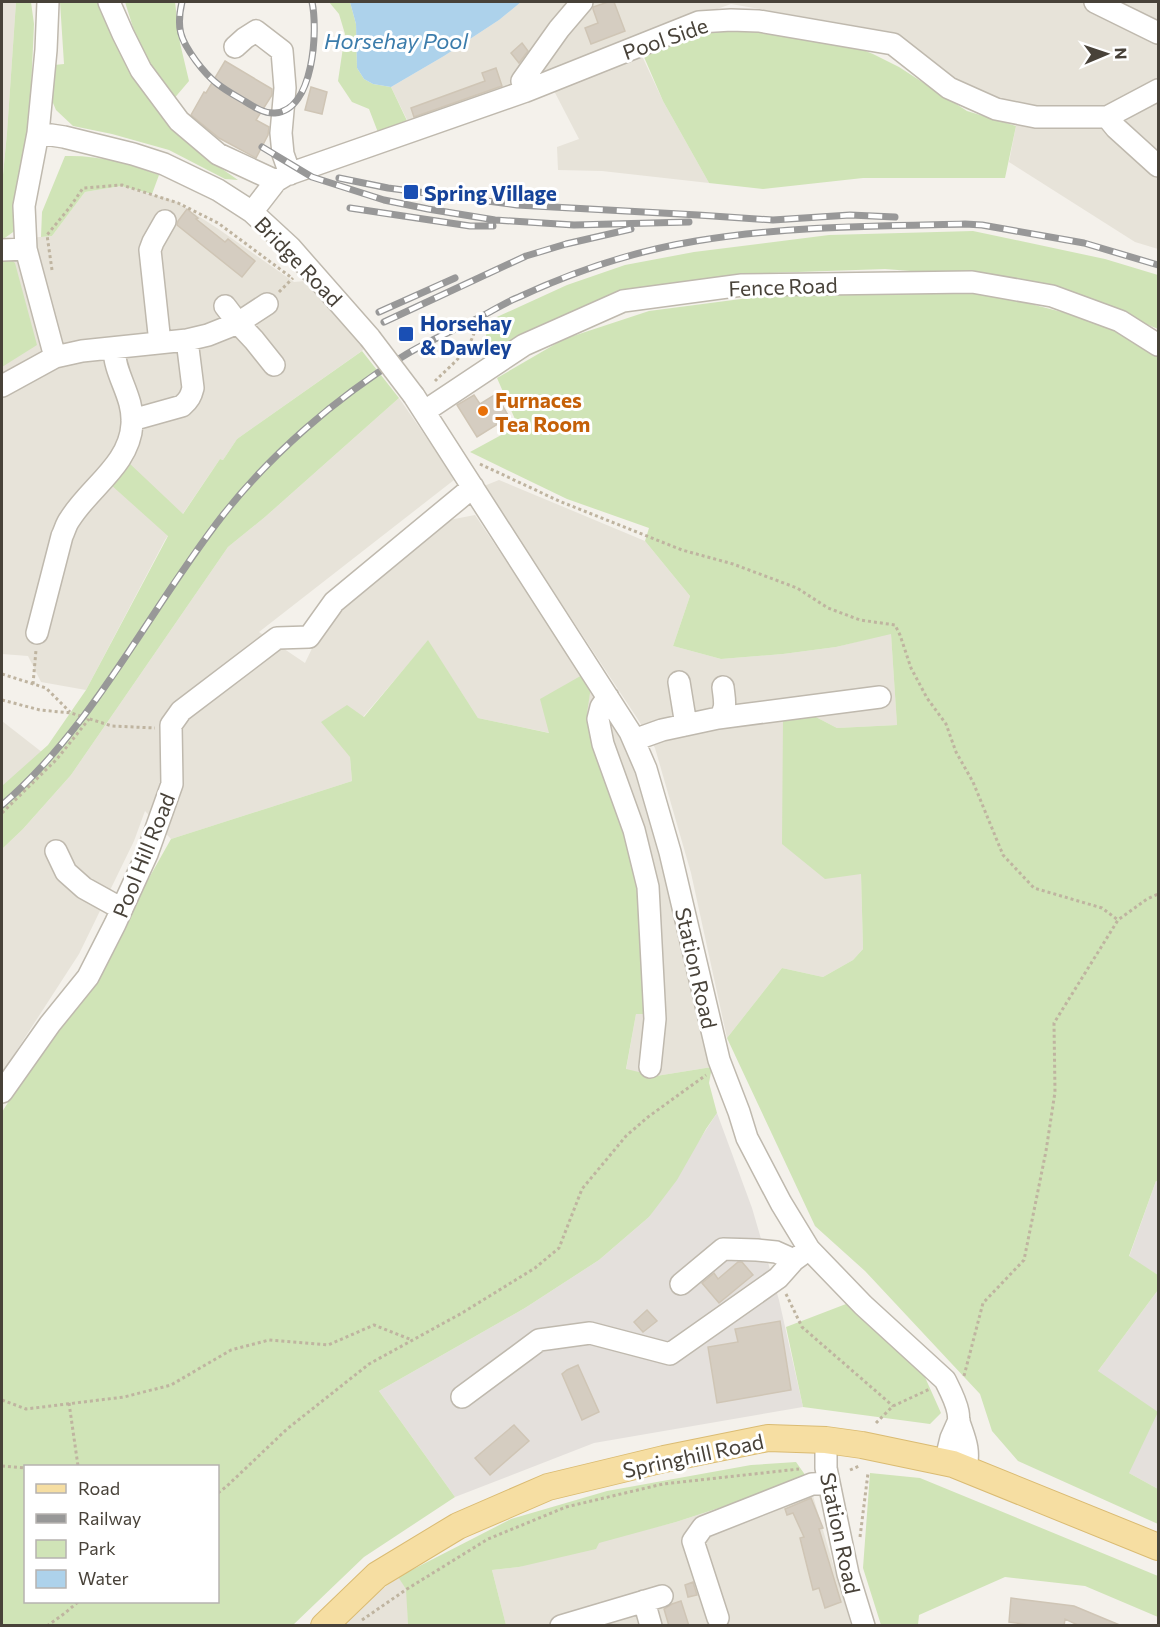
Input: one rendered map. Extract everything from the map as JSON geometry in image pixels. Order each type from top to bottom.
[{"type":"main road","name":"Springhill Road","points":[[324,1626],[377,1575],[458,1526],[548,1487],[664,1459],[768,1438],[826,1440],[862,1445],[955,1466],[1158,1547]]},
{"type":"street","points":[[48,2],[38,133],[24,206],[26,249],[55,357]]},
{"type":"street","points":[[109,2],[141,70],[179,122],[218,154],[283,177]]},
{"type":"street","points":[[526,91],[522,81],[559,29],[582,2]]},
{"type":"street","points":[[1095,2],[1158,33]]},
{"type":"street","name":"Pool Side","points":[[283,177],[526,91],[699,22],[759,21],[893,44],[949,88],[996,109],[1036,117],[1107,117],[1158,90]]},
{"type":"street","points":[[235,47],[256,31],[282,51],[285,88],[282,122],[283,177],[252,212]]},
{"type":"street","points":[[1107,117],[1158,166]]},
{"type":"street","name":"Bridge Road","points":[[38,133],[121,151],[164,164],[218,190],[252,212],[290,247],[370,338],[419,404],[473,487]]},
{"type":"street","points":[[160,343],[145,261],[165,221]]},
{"type":"street","points":[[2,250],[26,249]]},
{"type":"street","name":"Fence Road","points":[[419,404],[524,345],[623,301],[742,285],[972,282],[1052,296],[1120,321],[1158,345]]},
{"type":"street","points":[[2,386],[55,357],[82,351],[187,340],[208,335],[238,323],[267,304]]},
{"type":"street","points":[[225,306],[274,365]]},
{"type":"street","points":[[132,420],[182,406],[188,401],[193,388],[187,340]]},
{"type":"street","points":[[37,633],[33,610],[68,521],[123,454],[130,435],[132,420],[129,396],[117,370],[114,348]]},
{"type":"street","points":[[171,725],[181,711],[278,638],[309,637],[334,602],[473,487]]},
{"type":"street","name":"Station Road","points":[[473,487],[634,740],[646,769],[670,852],[721,1067],[747,1138],[781,1203],[802,1255],[863,1305],[945,1380],[958,1410],[959,1420],[951,1438],[955,1466]]},
{"type":"street","points":[[679,682],[687,725]]},
{"type":"street","points":[[718,718],[723,714],[725,704],[723,687]]},
{"type":"street","points":[[634,740],[662,730],[718,718],[880,697]]},
{"type":"street","points":[[608,698],[601,707],[598,718],[601,736],[634,830],[648,887],[655,1019],[650,1067]]},
{"type":"street","name":"Pool Hill Road","points":[[2,1092],[50,1024],[88,976],[122,909],[147,854],[172,784],[171,725]]},
{"type":"street","points":[[56,851],[66,872],[84,888],[122,909]]},
{"type":"street","points":[[681,1284],[723,1250],[757,1250],[802,1255]]},
{"type":"street","points":[[462,1397],[539,1340],[590,1333],[670,1354],[778,1278],[802,1255]]},
{"type":"street","name":"Station Road","points":[[826,1440],[826,1468],[829,1483],[848,1574],[864,1626]]},
{"type":"street","points":[[718,1618],[693,1541],[703,1527],[812,1484],[829,1483]]},
{"type":"street","points":[[561,1626],[653,1598],[650,1624]]},
{"type":"path","points":[[419,404],[427,388],[461,356],[472,342],[474,333]]},
{"type":"path","points":[[478,463],[560,501],[682,550],[734,564],[797,588],[828,608],[860,620],[895,625],[911,668],[927,698],[946,724],[956,752],[973,782],[1003,855],[1034,888],[1102,908],[1118,920]]},
{"type":"path","points":[[33,684],[37,633]]},
{"type":"path","points":[[2,674],[46,688],[71,713]]},
{"type":"path","points":[[2,700],[40,710],[71,713],[112,726],[149,728],[171,725]]},
{"type":"path","points":[[2,813],[57,759],[88,719]]},
{"type":"path","points":[[961,1379],[964,1376],[983,1303],[1024,1260],[1046,1151],[1055,1092],[1054,1023],[1118,920],[1147,899],[1158,894]]},
{"type":"path","points":[[219,1492],[287,1429],[369,1364],[462,1313],[535,1268],[559,1248],[582,1189],[626,1136],[648,1117],[711,1072]]},
{"type":"path","points":[[778,1278],[802,1328],[893,1406]]},
{"type":"path","points":[[2,1400],[26,1409],[124,1397],[171,1384],[231,1350],[269,1340],[328,1344],[374,1325],[412,1340]]},
{"type":"path","points":[[876,1423],[893,1406],[933,1388]]},
{"type":"path","points":[[69,1403],[78,1465]]},
{"type":"path","points":[[2,1466],[24,1468]]},
{"type":"path","points":[[354,1626],[406,1589],[488,1539],[566,1507],[663,1484],[800,1469]]},
{"type":"path","points":[[860,1539],[868,1473]]},
{"type":"path","points":[[47,1626],[77,1603]]},
{"type":"shaded area","points":[[2,2],[16,2],[2,185]]},
{"type":"shaded area","points":[[521,2],[1158,2],[1158,249],[1135,242],[1009,162],[1016,126],[1034,116],[934,70],[892,32],[731,4],[634,39],[663,101],[709,183],[602,171],[558,170],[557,147],[579,139],[552,87],[416,138],[391,87],[444,56],[499,20]]},
{"type":"shaded area","points":[[121,186],[175,201],[294,282],[305,281],[327,302],[366,348],[237,439],[223,460],[220,459],[165,540],[86,690],[41,682],[28,656],[2,654],[2,240],[52,236],[85,192]]},
{"type":"shaded area","points":[[399,398],[454,480],[259,632],[305,663],[329,613],[449,520],[475,515],[584,674],[550,733],[478,718],[428,641],[363,717],[350,757],[352,781],[171,839],[145,811],[134,841],[79,954],[2,1073],[2,849],[71,775],[228,547]]},
{"type":"shaded area","points":[[499,480],[645,541],[690,596],[673,646],[721,659],[836,647],[891,633],[897,725],[837,728],[812,715],[861,874],[863,949],[853,960],[823,977],[782,968],[727,1038],[691,873],[655,748],[484,486]]},
{"type":"shaded area","points":[[591,687],[620,732],[649,803],[712,1067],[656,1076],[626,1070],[636,1014],[626,826],[586,713]]},
{"type":"shaded area","points":[[2,721],[43,753],[2,789]]},
{"type":"shaded area","points":[[717,1113],[752,1208],[779,1300],[803,1407],[594,1443],[455,1497],[379,1391],[525,1308],[599,1260],[649,1217]]},
{"type":"shaded area","points":[[1156,1181],[1158,1182],[1158,1275],[1129,1257]]},
{"type":"shaded area","points":[[1158,1290],[1158,1489],[1129,1473],[1098,1371]]},
{"type":"shaded area","points":[[808,1479],[851,1625],[506,1625],[492,1570],[519,1567],[613,1538],[676,1522]]},
{"type":"shaded area","points":[[398,1577],[407,1589],[408,1625],[334,1626]]},
{"type":"green space","points":[[16,2],[31,2],[34,24],[29,134],[16,230],[2,240],[2,185]]},
{"type":"green space","points":[[60,2],[106,2],[208,159],[238,180],[225,179],[169,150],[73,126],[56,110],[51,91],[54,65],[64,64]]},
{"type":"green space","points":[[125,2],[175,2],[180,43],[189,81],[172,101],[142,56]]},
{"type":"green space","points":[[329,2],[350,2],[356,24],[357,68],[364,79],[373,84],[391,87],[409,125],[379,135],[369,109],[352,102],[338,81],[345,34],[339,14]]},
{"type":"green space","points":[[745,28],[848,44],[899,67],[967,111],[1016,126],[1005,178],[863,178],[763,189],[709,183],[663,101],[641,50],[702,30]]},
{"type":"green space","points":[[65,156],[113,161],[159,175],[152,194],[121,186],[85,192],[52,236],[41,237],[42,212]]},
{"type":"green space","points":[[973,231],[1105,259],[1158,275],[1158,329],[1072,293],[1014,279],[885,269],[738,274],[608,298],[492,351],[486,336],[488,321],[567,285],[625,265],[694,252],[829,235]]},
{"type":"green space","points":[[2,256],[7,256],[15,263],[37,345],[2,367]]},
{"type":"green space","points":[[975,290],[1062,312],[1118,332],[1158,354],[1158,1182],[1156,1181],[1129,1256],[1158,1275],[1158,1290],[1098,1371],[1158,1412],[1129,1473],[1158,1489],[1158,1524],[1018,1461],[992,1431],[980,1394],[865,1271],[815,1226],[727,1038],[782,968],[823,977],[853,960],[863,949],[861,874],[825,879],[782,844],[783,718],[812,715],[837,728],[897,725],[891,634],[836,647],[721,659],[673,646],[690,596],[645,541],[649,528],[567,499],[470,452],[518,426],[497,378],[564,339],[649,311],[786,293]]},
{"type":"green space","points":[[362,351],[399,398],[228,547],[71,775],[2,849],[2,786],[48,745],[86,690],[168,536],[110,484],[128,462],[183,514],[220,459],[223,460],[237,439]]},
{"type":"green space","points":[[428,640],[478,718],[549,733],[540,699],[584,674],[591,687],[587,713],[626,826],[645,906],[644,1014],[636,1014],[626,1069],[656,1076],[712,1067],[709,1083],[717,1113],[677,1180],[649,1217],[599,1260],[525,1308],[379,1391],[455,1497],[364,1557],[293,1625],[2,1625],[2,1112],[34,1061],[93,977],[171,839],[352,781],[350,757],[321,722],[347,705],[364,717]]},
{"type":"green space","points":[[846,1304],[924,1375],[941,1413],[930,1424],[803,1407],[786,1327]]},
{"type":"green space","points":[[796,1462],[808,1479],[676,1522],[599,1543],[596,1549],[519,1567],[492,1570],[506,1625],[408,1625],[406,1589],[398,1577],[511,1519],[607,1491],[751,1465]]},
{"type":"green space","points":[[870,1473],[920,1478],[1158,1576],[1158,1617],[1085,1586],[1005,1577],[919,1615],[918,1625],[881,1625],[863,1568]]},
{"type":"water","name":"Horsehay Pool","points":[[350,2],[521,2],[499,20],[444,56],[391,87],[373,84],[364,79],[357,68],[356,24]]},
{"type":"building","points":[[614,2],[625,31],[591,44],[585,28],[598,23],[593,7]]},
{"type":"building","points":[[522,43],[528,51],[519,63],[511,53]]},
{"type":"building","points":[[225,61],[272,89],[272,95],[256,120],[269,127],[268,135],[256,158],[219,138],[191,115]]},
{"type":"building","points":[[496,68],[502,86],[414,117],[411,108],[485,81],[482,73]]},
{"type":"building","points":[[311,87],[327,92],[322,114],[305,110]]},
{"type":"building","points":[[187,209],[225,242],[228,239],[255,261],[242,277],[177,225]]},
{"type":"building","name":"Furnaces Tea Room","points":[[496,394],[509,417],[477,437],[457,405],[474,395],[480,404]]},
{"type":"building","points":[[738,1262],[742,1262],[753,1275],[719,1303],[702,1283],[714,1273],[718,1279]]},
{"type":"building","points":[[647,1310],[657,1321],[643,1332],[634,1322]]},
{"type":"building","points":[[780,1321],[791,1390],[717,1403],[708,1347],[738,1342],[735,1329]]},
{"type":"building","points":[[578,1365],[599,1412],[582,1420],[562,1374]]},
{"type":"building","points":[[514,1425],[529,1441],[490,1475],[475,1458]]},
{"type":"building","points":[[811,1498],[823,1528],[819,1529],[841,1602],[825,1608],[819,1588],[813,1590],[800,1538],[804,1537],[793,1513],[787,1515],[785,1509]]},
{"type":"building","points":[[693,1582],[697,1595],[688,1597],[685,1585]]},
{"type":"building","points":[[1011,1598],[1074,1606],[1122,1626],[1080,1626],[1065,1619],[1064,1626],[1036,1626],[1009,1622]]},
{"type":"building","points":[[681,1601],[689,1626],[669,1626],[664,1609]]},
{"type":"railway","points":[[182,2],[179,19],[183,40],[201,68],[227,91],[257,109],[275,113],[288,109],[298,98],[305,84],[313,49],[312,2]]},
{"type":"railway","points":[[262,147],[312,177],[384,200],[428,209],[495,220],[574,225],[689,222]]},
{"type":"railway","points":[[339,178],[388,188],[517,205],[773,220],[850,215],[895,217]]},
{"type":"railway","points":[[350,208],[470,226],[493,226]]},
{"type":"railway","points":[[2,805],[35,774],[65,739],[93,703],[223,515],[283,449],[329,409],[377,373],[421,346],[514,299],[583,270],[650,250],[729,236],[830,228],[982,225],[1084,243],[1158,265]]},
{"type":"railway","points":[[384,322],[526,256],[631,229]]},
{"type":"railway","points":[[379,312],[455,278]]},
{"type":"place","name":"Spring Village","points":[[411,192]]},
{"type":"place","name":"Horsehay & Dawley","points":[[406,334]]},
{"type":"place","name":"Furnaces Tea Room","points":[[483,411]]}]
